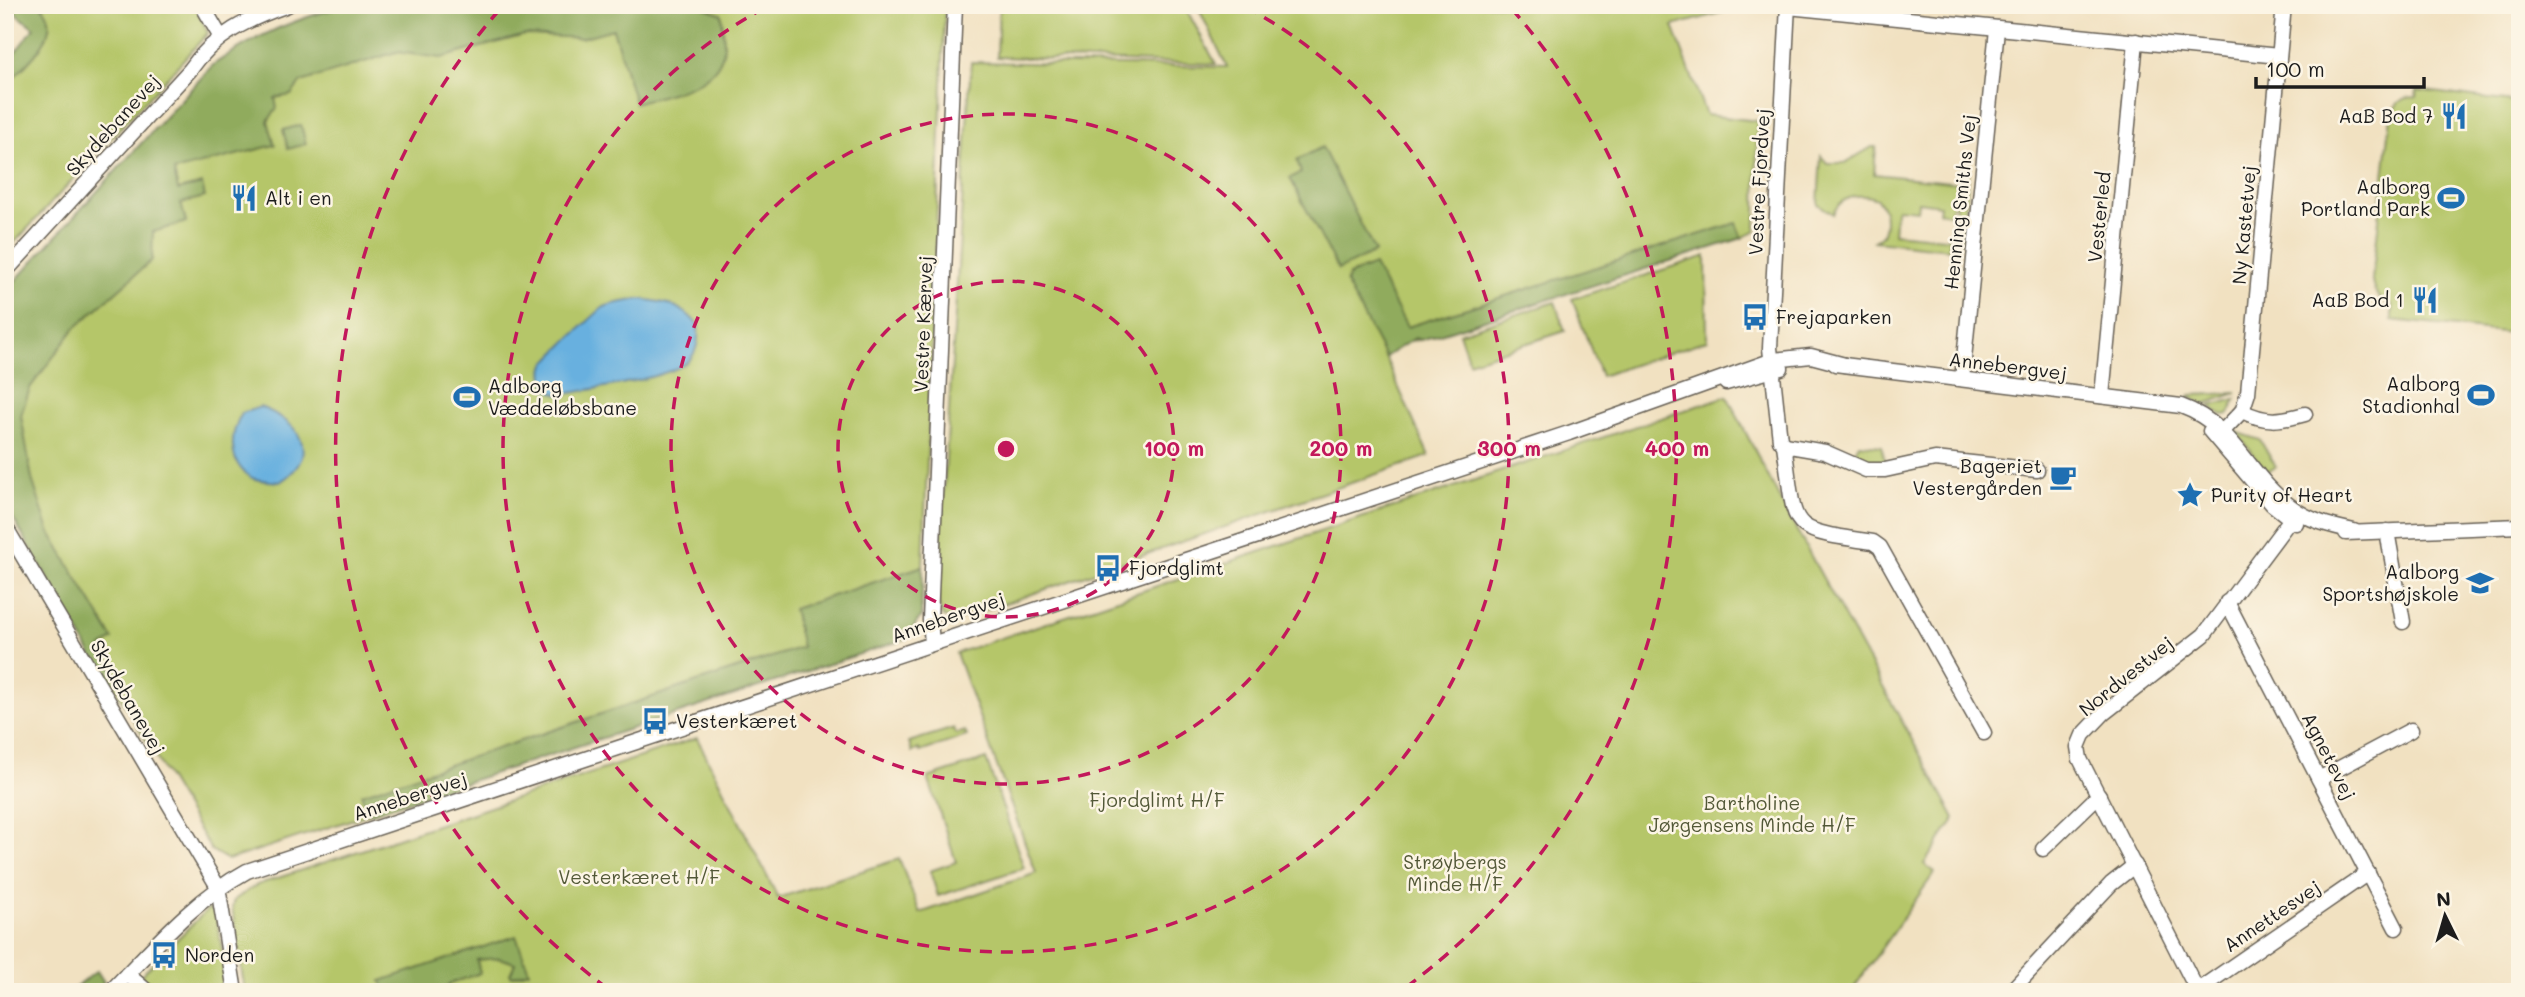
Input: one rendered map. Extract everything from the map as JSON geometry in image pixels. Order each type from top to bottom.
[{"type":"street","points":[[202,5],[220,36]]},
{"type":"street","name":"Skydebanevej","points":[[5,272],[190,69],[203,50],[220,36],[251,18],[288,5]]},
{"type":"street","name":"Vestre Kærvej","points":[[932,643],[930,620],[955,5]]},
{"type":"street","name":"Ny Kastetvej","points":[[2242,411],[2248,393],[2284,5]]},
{"type":"street","points":[[1788,6],[2280,56]]},
{"type":"street","name":"Vestre Fjordvej","points":[[1773,365],[1772,307],[1788,6]]},
{"type":"street","name":"Henning Smiths Vej","points":[[1962,379],[1997,29]]},
{"type":"street","name":"Vesterled","points":[[2102,396],[2136,41]]},
{"type":"street","points":[[1773,365],[1780,440],[1784,445],[1796,519],[1815,534],[1873,542],[1880,547],[1984,733]]},
{"type":"street","name":"Annebergvej","points":[[110,992],[187,912],[218,887],[247,872],[1773,365],[1845,365],[2102,396],[2192,410],[2220,434],[2288,505],[2307,518],[2354,531]]},
{"type":"street","points":[[2220,434],[2242,411],[2262,421],[2277,422],[2305,414]]},
{"type":"street","name":"Annebergvej","points":[[2220,434],[2272,504],[2290,520],[2319,532],[2520,526]]},
{"type":"street","points":[[1784,445],[1825,452],[1866,470],[1885,470],[1935,459],[2037,470]]},
{"type":"street","name":"Nordvestvej","points":[[2198,991],[2080,759],[2078,747],[2083,735],[2104,713],[2204,635],[2290,520]]},
{"type":"street","name":"Skydebanevej","points":[[5,526],[218,887]]},
{"type":"street","points":[[2387,531],[2403,622]]},
{"type":"street","name":"Agnetevej","points":[[2227,602],[2396,928]]},
{"type":"street","points":[[2319,779],[2411,730]]},
{"type":"street","points":[[2043,849],[2099,795]]},
{"type":"street","points":[[2010,992],[2111,884],[2135,865]]},
{"type":"street","name":"Annettesvej","points":[[2198,991],[2368,873]]},
{"type":"street","points":[[218,887],[235,992]]},
{"type":"street","points":[[127,974],[148,992]]},
{"type":"green space","points":[[5,5],[40,5],[48,15],[49,25],[47,36],[32,59],[5,85],[5,65],[34,28]]},
{"type":"green space","points":[[40,5],[195,5],[208,33],[5,253],[5,85],[44,8]]},
{"type":"green space","name":"Aalborg Væddeløbsbane","points":[[345,5],[945,5],[921,616],[906,639],[228,860],[211,850],[5,503],[5,292],[213,65],[276,29]]},
{"type":"green space","points":[[346,5],[698,5],[722,14],[724,49],[718,65],[699,82],[635,103],[613,29],[581,38],[525,35],[441,58],[396,52],[301,82],[291,95],[275,98],[277,108],[268,121],[275,145],[174,171],[178,190],[202,184],[205,197],[181,203],[186,222],[153,232],[152,260],[75,328],[30,388],[21,415],[32,479],[49,531],[113,639],[101,648],[119,680],[110,687],[5,504],[5,292],[213,65],[246,44],[277,29]]},
{"type":"green space","points":[[999,5],[1184,5],[1216,64],[997,57]]},
{"type":"green space","points":[[1197,5],[1725,5],[1724,12],[1673,26],[1706,115],[1757,121],[1756,230],[1742,238],[1421,340],[1406,341],[1385,357],[1429,456],[960,619],[943,617],[937,600],[971,62],[1227,67]]},
{"type":"green space","name":"Aalborg Portland Park","points":[[2417,90],[2520,103],[2520,334],[2392,320],[2392,305],[2380,299],[2374,289],[2372,280],[2391,116],[2400,101],[2416,97]]},
{"type":"green space","points":[[301,125],[306,144],[288,149],[283,130]]},
{"type":"green space","points":[[1322,147],[1375,252],[1338,270],[1290,178],[1301,173],[1297,160]]},
{"type":"green space","points":[[1876,147],[1874,174],[1960,183],[1962,163],[1970,163],[1965,215],[1955,214],[1956,205],[1952,205],[1950,214],[1939,212],[1940,205],[1918,202],[1917,210],[1897,208],[1896,211],[1894,233],[1955,239],[1957,218],[1965,219],[1962,242],[1950,240],[1949,249],[1874,241],[1882,235],[1885,226],[1884,212],[1877,199],[1851,197],[1841,203],[1833,214],[1818,204],[1821,156],[1827,163],[1845,163]]},
{"type":"green space","points":[[1736,223],[1742,238],[1421,340],[1415,338],[1385,357],[1346,283],[1349,275],[1374,265],[1407,327]]},
{"type":"green space","points":[[1706,256],[1707,340],[1601,376],[1572,299]]},
{"type":"green space","points":[[1555,302],[1565,331],[1469,362],[1459,333]]},
{"type":"green space","points":[[2237,393],[2204,404],[2189,397],[2190,395]]},
{"type":"green space","points":[[1727,396],[1785,509],[1955,818],[1924,864],[1935,872],[1851,992],[245,992],[232,907],[234,900],[257,885],[697,738],[778,898],[899,859],[920,913],[1036,873],[956,653]]},
{"type":"green space","points":[[2236,399],[2229,414],[2222,415],[2210,406]]},
{"type":"green space","points":[[2236,432],[2260,440],[2276,467],[2267,472]]},
{"type":"green space","points":[[1859,444],[1881,446],[1886,464],[1855,459],[1852,456]]},
{"type":"green space","points":[[923,566],[921,616],[906,639],[369,814],[361,794],[802,647],[793,609]]},
{"type":"green space","points":[[954,728],[956,734],[965,731],[967,736],[920,752],[919,749],[912,752],[909,742]]},
{"type":"green space","points":[[986,759],[1024,868],[938,896],[930,871],[956,862],[928,778]]},
{"type":"green space","points":[[208,909],[215,911],[230,992],[156,992],[139,977],[159,958],[166,961],[170,958],[169,947]]},
{"type":"green space","points":[[516,936],[529,971],[512,976],[510,974],[515,963],[499,958],[477,960],[480,973],[450,984],[440,992],[387,992],[381,981]]},
{"type":"green space","points":[[97,971],[104,982],[94,992],[69,992]]},
{"type":"green space","points":[[538,977],[544,992],[524,992],[521,984]]},
{"type":"water","points":[[641,299],[673,306],[686,313],[698,325],[696,349],[688,361],[664,373],[628,382],[560,395],[548,390],[544,367],[548,360],[604,307]]},
{"type":"water","points":[[260,407],[274,413],[294,429],[303,449],[293,471],[280,482],[252,478],[238,465],[235,457],[233,439],[242,413]]},
{"type":"place","name":"AaB Bod 7","points":[[2454,116]]},
{"type":"place","name":"Alt i en","points":[[244,198]]},
{"type":"place","name":"Aalborg Portland Park","points":[[2451,198]]},
{"type":"place","name":"AaB Bod 1","points":[[2425,300]]},
{"type":"place","name":"Frejaparken","points":[[1755,317]]},
{"type":"place","name":"Aalborg Stadionhal","points":[[2481,395]]},
{"type":"place","name":"Aalborg Væddeløbsbane","points":[[467,397]]},
{"type":"place","name":"Bageriet Vestergården","points":[[2063,477]]},
{"type":"place","name":"Purity of Heart","points":[[2190,495]]},
{"type":"place","name":"Fjordglimt","points":[[1108,568]]},
{"type":"place","name":"Aalborg Sportshøjskole","points":[[2480,583]]},
{"type":"place","name":"Vesterkæret","points":[[655,721]]},
{"type":"place","name":"Norden","points":[[164,955]]},
{"type":"park label","name":"Fjordglimt H/F","points":[[1157,800]]},
{"type":"park label","name":"Bartholine Jørgensens Minde H/F","points":[[1752,814]]},
{"type":"park label","name":"Strøybergs Minde H/F","points":[[1455,873]]},
{"type":"park label","name":"Vesterkæret H/F","points":[[639,877]]}]
